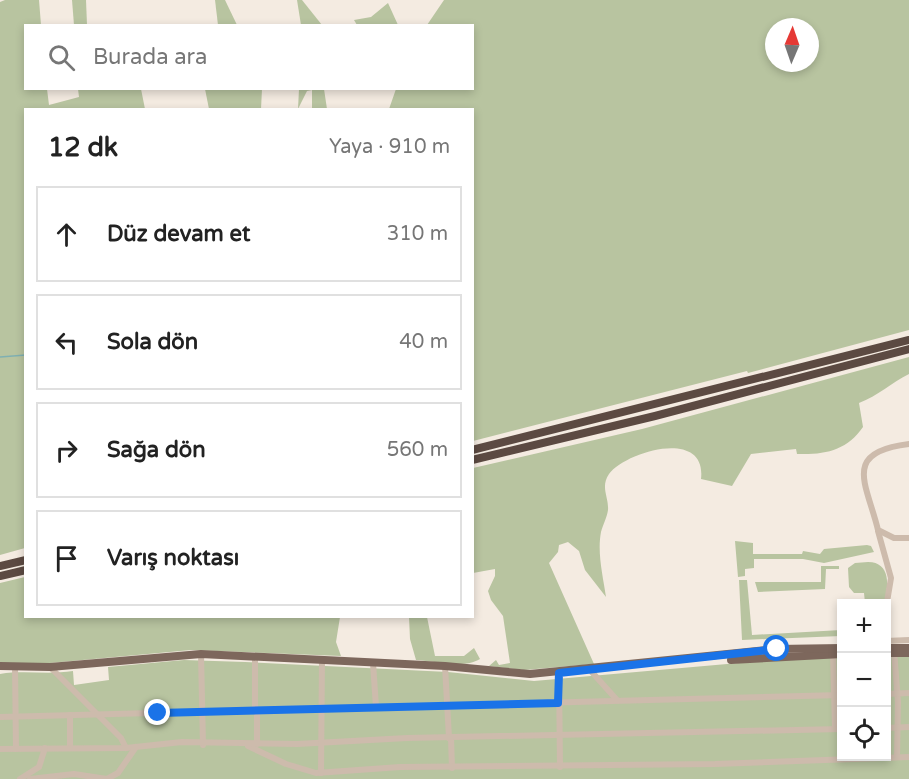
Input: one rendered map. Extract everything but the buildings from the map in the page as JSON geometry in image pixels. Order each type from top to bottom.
[{"type":"highway","points":[[474,449],[909,340]]},
{"type":"highway","points":[[474,460],[655,416],[909,349]]},
{"type":"highway","points":[[0,566],[24,560]]},
{"type":"highway","points":[[0,576],[24,570]]},
{"type":"main road","points":[[891,651],[909,648]]},
{"type":"main road","points":[[0,668],[52,669],[201,656],[559,675],[777,649],[837,650]]},
{"type":"main road","points":[[891,651],[909,653]]},
{"type":"street","points":[[888,599],[891,578],[863,483],[864,465],[867,458],[886,447],[909,444]]},
{"type":"street","points":[[878,530],[894,538],[909,538]]},
{"type":"street","points":[[891,641],[909,640]]},
{"type":"street","points":[[837,722],[833,695],[838,653]]},
{"type":"street","points":[[890,653],[897,693],[897,757]]},
{"type":"street","points":[[201,656],[203,745]]},
{"type":"street","points":[[255,658],[256,744]]},
{"type":"street","points":[[321,772],[322,661]]},
{"type":"street","points":[[373,665],[376,707]]},
{"type":"street","points":[[15,668],[16,749]]},
{"type":"street","points":[[445,668],[452,768]]},
{"type":"street","points":[[52,669],[121,738],[126,748]]},
{"type":"street","points":[[592,672],[617,700]]},
{"type":"street","points":[[559,675],[560,767]]},
{"type":"street","points":[[891,694],[909,693]]},
{"type":"street","points":[[0,717],[837,695]]},
{"type":"street","points":[[70,715],[70,748]]},
{"type":"street","points":[[891,728],[909,727]]},
{"type":"street","points":[[0,749],[126,748],[182,742],[203,745],[256,744],[638,732],[837,729]]},
{"type":"street","points":[[245,744],[286,764],[321,772],[909,757]]},
{"type":"street","points":[[30,779],[74,774],[112,777],[136,747]]},
{"type":"street","points":[[20,779],[39,767],[45,748]]},
{"type":"green space","points":[[39,0],[41,24],[24,24],[24,90],[47,90],[49,105],[79,97],[78,90],[141,90],[145,108],[24,108],[24,548],[0,555],[0,2]]},
{"type":"green space","points":[[72,0],[86,0],[87,24],[74,24]]},
{"type":"green space","points":[[215,0],[225,0],[237,24],[218,24]]},
{"type":"green space","points":[[297,0],[302,0],[321,24],[301,24]]},
{"type":"green space","points":[[444,0],[909,0],[909,330],[748,373],[747,371],[474,441],[474,108],[389,108],[396,90],[474,90],[474,24],[428,24]]},
{"type":"green space","points":[[388,3],[398,24],[356,24],[354,20],[371,17]]},
{"type":"green space","points":[[205,90],[262,90],[261,108],[209,108]]},
{"type":"green space","points":[[299,90],[312,90],[307,91],[298,108]]},
{"type":"green space","points":[[312,90],[324,90],[327,108],[312,108]]},
{"type":"green space","points":[[909,357],[909,374],[859,403],[863,427],[850,441],[835,450],[797,454],[796,449],[751,454],[732,486],[701,479],[699,463],[691,453],[679,449],[647,452],[618,466],[609,474],[605,483],[608,510],[601,532],[600,548],[606,597],[585,570],[579,551],[568,542],[559,545],[558,552],[549,563],[594,664],[524,670],[489,666],[496,660],[499,665],[510,663],[503,616],[491,600],[488,591],[495,576],[495,569],[474,573],[474,468],[642,429]]},
{"type":"green space","points":[[735,541],[753,543],[753,554],[802,554],[803,551],[820,554],[824,549],[867,545],[871,546],[874,552],[824,563],[803,559],[754,559],[754,568],[745,569],[745,576],[738,577]]},
{"type":"green space","points":[[868,562],[881,566],[887,583],[885,599],[865,599],[864,593],[854,593],[849,587],[848,568],[855,563]]},
{"type":"green space","points":[[821,566],[839,566],[839,569],[826,569],[825,589],[758,592],[755,582],[821,582]]},
{"type":"green space","points":[[24,577],[24,618],[340,618],[336,642],[341,656],[191,650],[50,663],[0,663],[0,583]]},
{"type":"green space","points":[[739,580],[747,580],[752,635],[837,630],[837,636],[742,640]]},
{"type":"green space","points":[[409,618],[427,618],[435,656],[464,656],[474,648],[480,659],[466,664],[416,660],[410,639]]},
{"type":"green space","points":[[891,653],[909,653],[909,779],[0,779],[0,674],[73,671],[74,685],[109,680],[108,667],[184,660],[448,672],[534,681],[837,654],[837,761],[891,761]]},
{"type":"waterway","points":[[0,357],[24,355]]},
{"type":"route","points":[[158,713],[558,703],[559,673],[777,649]]}]
